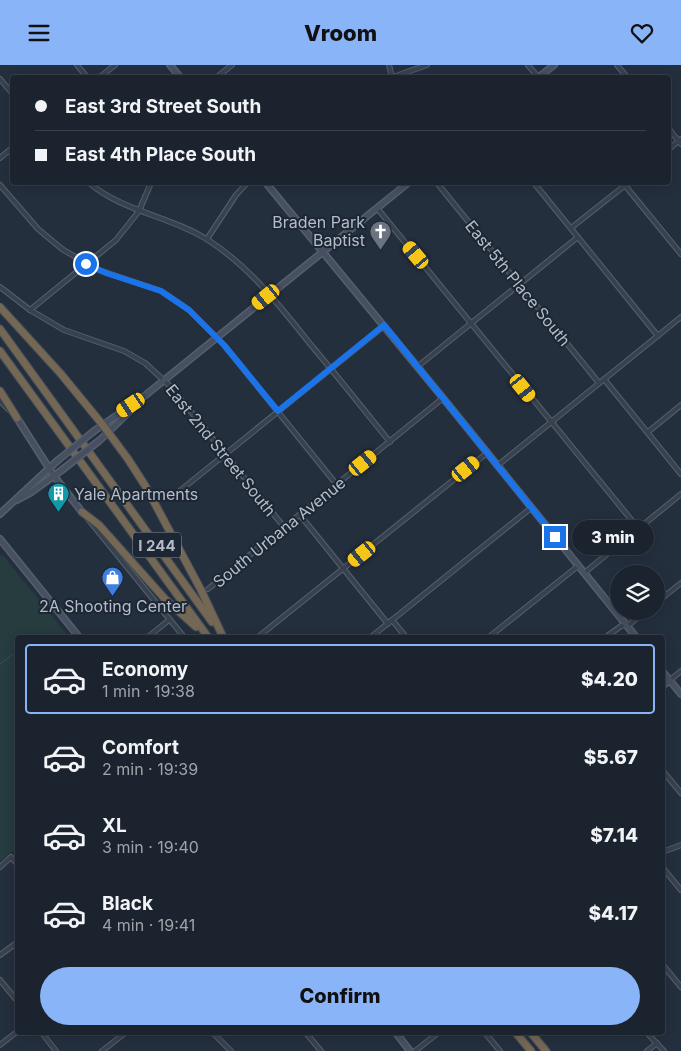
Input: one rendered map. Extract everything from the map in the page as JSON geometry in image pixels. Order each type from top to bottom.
[{"type":"highway","points":[[0,307],[46,357],[102,424],[146,487],[201,590],[222,635]]},
{"type":"highway","name":"I 244","points":[[0,329],[222,635]]},
{"type":"highway","name":"I 244","points":[[0,351],[207,635]]},
{"type":"highway","points":[[0,391],[17,418]]},
{"type":"highway","points":[[82,512],[100,525],[165,599],[206,635]]},
{"type":"highway","points":[[518,1035],[531,1051]]},
{"type":"highway","points":[[533,1035],[546,1051]]},
{"type":"main road","points":[[170,65],[178,75]]},
{"type":"main road","points":[[541,75],[554,65]]},
{"type":"main road","points":[[268,185],[384,325],[634,635]]},
{"type":"main road","points":[[1,513],[49,467],[102,424],[164,381],[406,185]]},
{"type":"main road","points":[[15,501],[54,476],[100,440],[142,398]]},
{"type":"main road","points":[[17,418],[54,476],[82,512]]},
{"type":"main road","points":[[0,539],[77,635]]},
{"type":"main road","points":[[665,674],[681,694]]},
{"type":"main road","points":[[665,684],[670,680]]},
{"type":"main road","points":[[398,1035],[410,1051]]},
{"type":"street","points":[[76,65],[85,75]]},
{"type":"street","points":[[102,75],[115,65]]},
{"type":"street","points":[[220,75],[232,65]]},
{"type":"street","points":[[399,75],[427,65]]},
{"type":"street","points":[[528,65],[536,75]]},
{"type":"street","points":[[617,65],[625,75]]},
{"type":"street","points":[[0,79],[10,91]]},
{"type":"street","points":[[671,131],[680,142]]},
{"type":"street","points":[[0,158],[10,150]]},
{"type":"street","points":[[0,185],[38,229],[62,249],[86,264],[106,273],[161,291],[189,310],[224,345],[337,485]]},
{"type":"street","points":[[92,185],[110,199],[175,224],[207,239],[246,268],[270,294],[390,442]]},
{"type":"street","points":[[30,310],[116,240],[139,211],[150,185]]},
{"type":"street","points":[[207,239],[236,195],[245,185]]},
{"type":"street","name":"East 5th Place South","points":[[439,185],[599,383]]},
{"type":"street","points":[[536,185],[658,336]]},
{"type":"street","points":[[571,228],[623,185]]},
{"type":"street","points":[[627,185],[681,254]]},
{"type":"street","points":[[377,208],[638,528]]},
{"type":"street","points":[[417,367],[578,237]]},
{"type":"street","name":"East 2nd Street South","points":[[0,287],[30,310],[64,330],[134,356],[145,363],[171,387],[284,527]]},
{"type":"street","points":[[497,466],[681,317]]},
{"type":"street","points":[[171,498],[384,325]]},
{"type":"street","points":[[604,379],[681,474]]},
{"type":"street","name":"South Urbana Avenue","points":[[208,589],[443,399]]},
{"type":"street","points":[[0,401],[17,418]]},
{"type":"street","points":[[648,432],[681,405]]},
{"type":"street","points":[[261,635],[487,453]]},
{"type":"street","points":[[584,573],[681,494]]},
{"type":"street","points":[[374,635],[531,508]]},
{"type":"street","points":[[82,512],[182,635]]},
{"type":"street","points":[[300,515],[388,624]]},
{"type":"street","points":[[492,635],[578,566]]},
{"type":"street","points":[[665,596],[681,583]]},
{"type":"street","points":[[150,635],[169,620]]},
{"type":"street","points":[[609,635],[621,626],[630,624],[635,620]]},
{"type":"street","points":[[392,621],[404,635]]},
{"type":"street","points":[[670,680],[681,671]]},
{"type":"street","points":[[665,774],[681,793]]},
{"type":"street","points":[[665,851],[681,845]]},
{"type":"street","points":[[0,867],[12,857],[15,861]]},
{"type":"street","points":[[665,871],[681,890]]},
{"type":"street","points":[[0,955],[15,944]]},
{"type":"street","points":[[665,968],[681,987]]},
{"type":"street","points":[[0,980],[15,998]]},
{"type":"street","points":[[0,1045],[15,1033]]},
{"type":"street","points":[[44,1035],[56,1051]]},
{"type":"street","points":[[102,1051],[122,1035]]},
{"type":"street","points":[[216,1035],[231,1051]]},
{"type":"street","points":[[308,1035],[321,1051]]},
{"type":"street","points":[[415,1051],[435,1035]]},
{"type":"street","points":[[487,1035],[500,1051]]},
{"type":"street","points":[[649,1035],[664,1051]]},
{"type":"street","points":[[647,1051],[657,1043]]},
{"type":"green space","points":[[0,555],[5,558],[67,635],[15,635],[15,854],[13,851],[0,861]]},
{"type":"waterway","points":[[0,664],[12,655]]},
{"type":"place","name":"Braden Park Baptist","points":[[381,250]]},
{"type":"place","name":"Yale Apartments","points":[[58,513]]},
{"type":"place","name":"2A Shooting Center","points":[[113,596]]},
{"type":"route","points":[[86,264],[106,273],[161,291],[189,310],[224,345],[278,411],[384,325],[555,537]]}]
